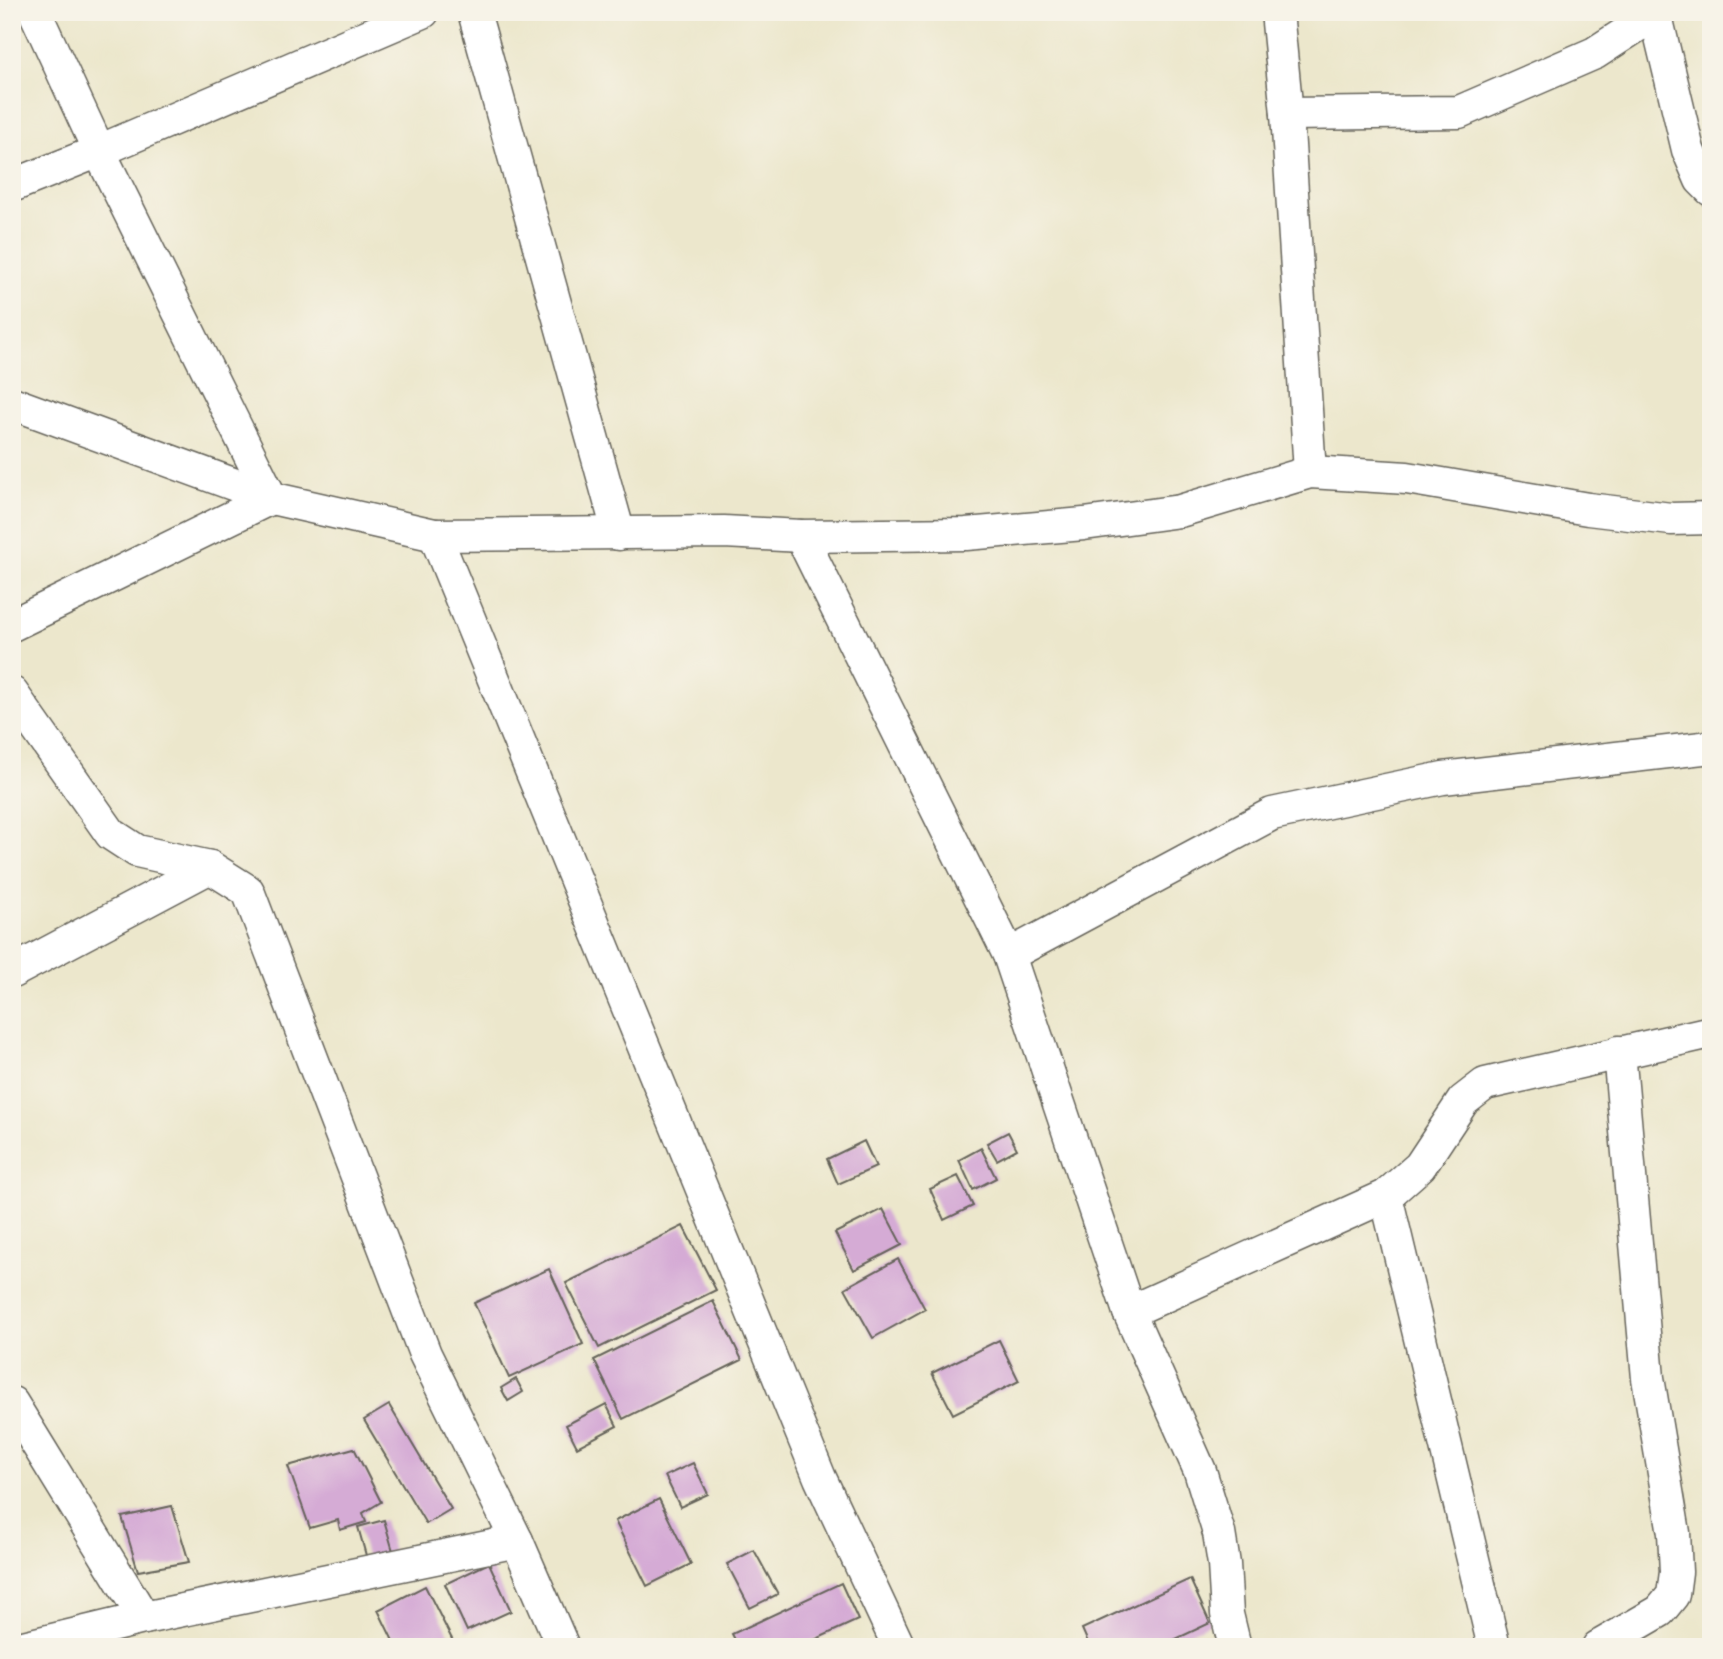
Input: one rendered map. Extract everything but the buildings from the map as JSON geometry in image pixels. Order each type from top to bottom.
[{"type":"street","points":[[35,12],[99,151],[271,498]]},
{"type":"street","points":[[12,186],[423,12]]},
{"type":"street","points":[[474,12],[619,534]]},
{"type":"street","points":[[1277,12],[1287,114],[1310,472]]},
{"type":"street","points":[[1287,114],[1459,112],[1595,53],[1655,13],[1688,150],[1701,180],[1711,190]]},
{"type":"street","points":[[12,403],[271,498],[435,535],[724,532],[801,536],[966,534],[1084,524],[1180,510],[1310,472],[1407,478],[1657,518],[1711,518]]},
{"type":"street","points":[[12,625],[271,498]]},
{"type":"street","points":[[435,535],[820,1478],[899,1647]]},
{"type":"street","points":[[801,536],[1009,955],[1129,1312],[1200,1471],[1219,1533],[1227,1614],[1235,1647]]},
{"type":"street","points":[[12,693],[111,834],[137,851],[210,867],[248,891],[425,1353],[517,1541],[562,1647]]},
{"type":"street","points":[[1009,955],[1272,814],[1443,778],[1711,747]]},
{"type":"street","points":[[12,972],[210,867]]},
{"type":"street","points":[[1129,1312],[1386,1196],[1420,1166],[1463,1101],[1485,1084],[1711,1032]]},
{"type":"street","points":[[1598,1647],[1660,1611],[1673,1595],[1676,1572],[1674,1533],[1648,1377],[1619,1052]]},
{"type":"street","points":[[1386,1196],[1494,1647]]},
{"type":"street","points":[[12,1403],[144,1618]]},
{"type":"street","points":[[23,1647],[144,1618],[517,1541]]}]
